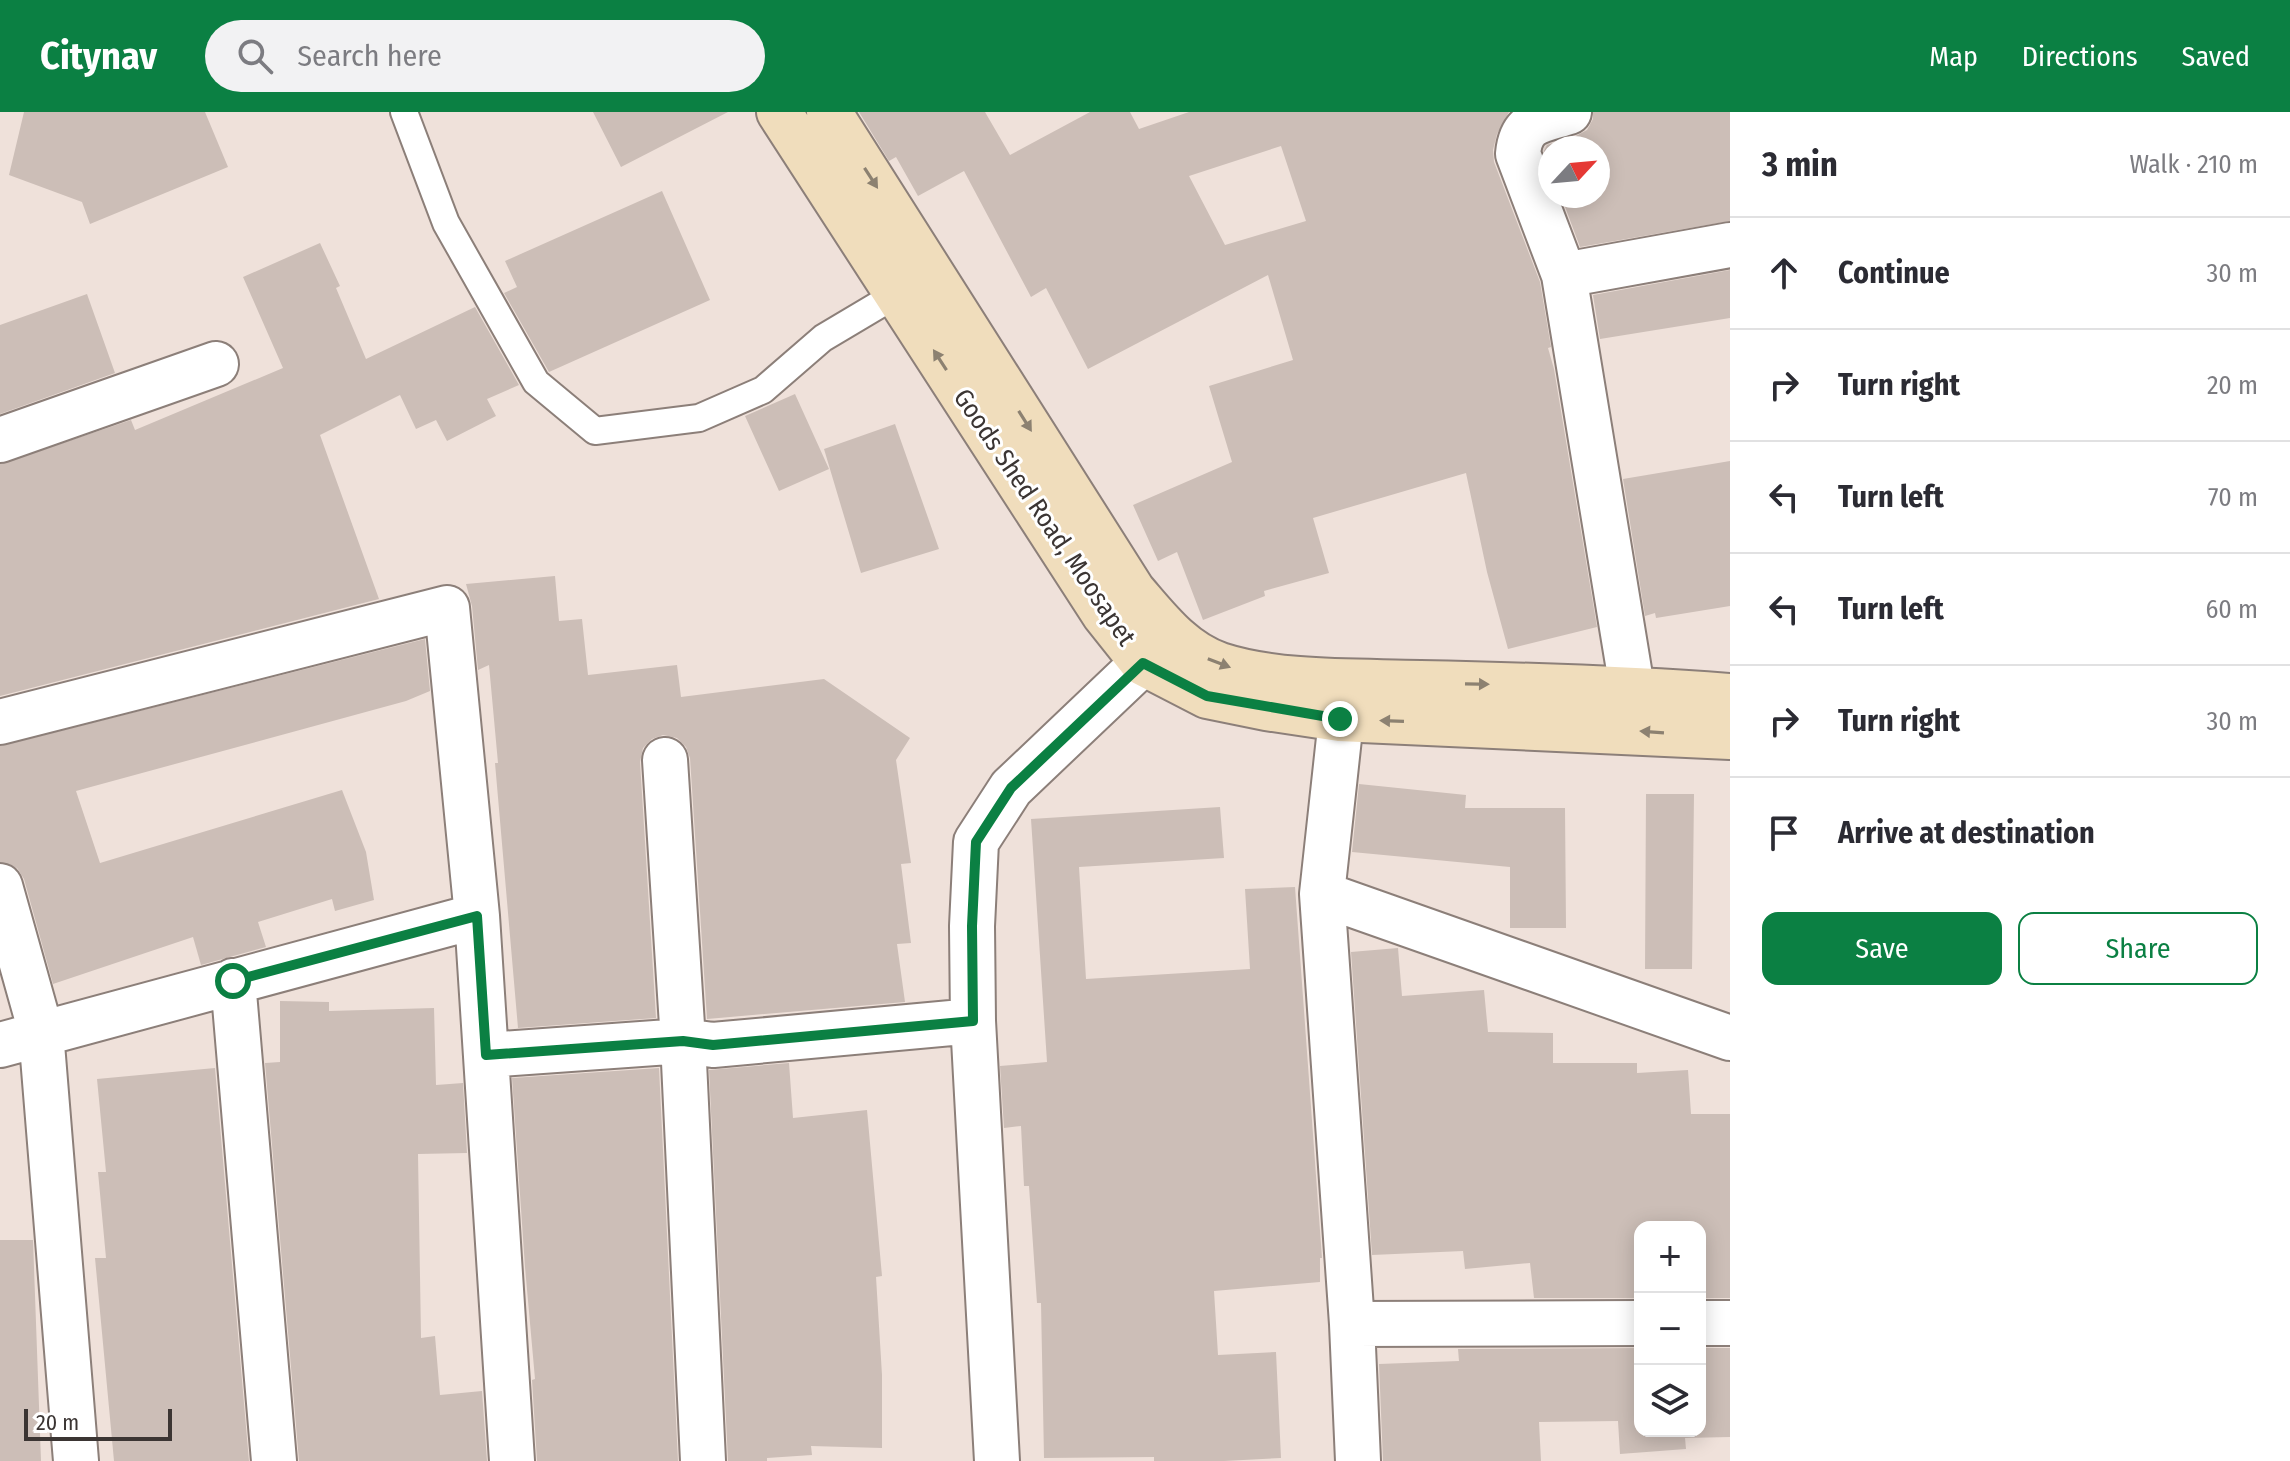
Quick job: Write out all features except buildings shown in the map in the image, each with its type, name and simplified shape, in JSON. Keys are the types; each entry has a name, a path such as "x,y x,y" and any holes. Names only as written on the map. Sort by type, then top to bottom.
{"street":[{"path":"1569,112 1531,124 1520,136 1518,154 1564,275 1632,688"},
{"name":"Goods Shed Road, Moosapet","path":"813,117 897,294 1104,614 1157,649 1270,675 1342,700 1730,737"},
{"name":"Goods Shed Road, Moosapet","path":"813,117 1133,591 1157,649"},
{"path":"1564,275 1730,245"},
{"path":"0,440 216,364"},
{"path":"0,722 447,608 477,916 512,1461"},
{"path":"997,1461 973,1021 972,926 976,842 1011,788 1157,649"},
{"name":"Goods Shed Road, Moosapet","path":"1342,700 1632,688 1730,696"},
{"path":"1342,700 1322,894 1352,1324 1358,1461"},
{"path":"665,760 683,1041 703,1461"},
{"path":"0,886 41,1032 76,1461"},
{"path":"1322,894 1730,1038"},
{"path":"0,1045 477,916"},
{"path":"233,981 274,1461"},
{"path":"486,1055 683,1041 713,1045 973,1021"},
{"path":"1352,1324 1634,1323"},
{"path":"1706,1323 1730,1323"}],"lane":[{"path":"404,112 446,223 536,382 595,431 699,418 763,390 823,338 897,294"}],"route":[{"path":"233,981 477,916 486,1055 683,1041 713,1045 973,1021 972,926 976,842 1011,788 1143,663 1207,696 1340,719"}]}
